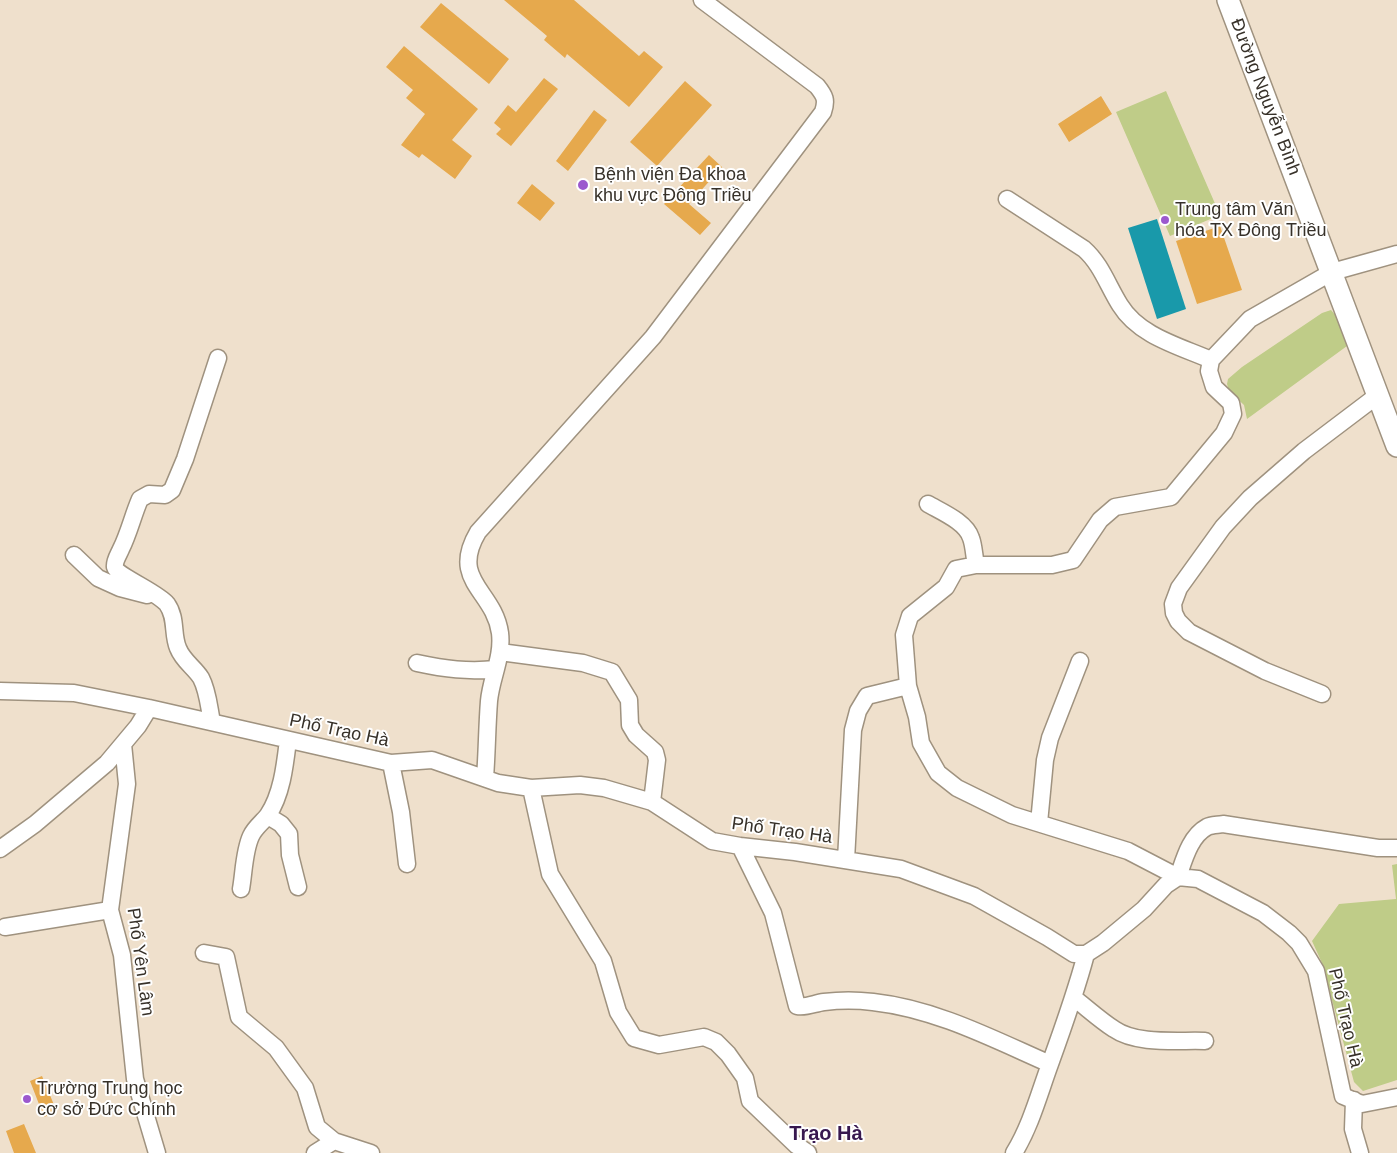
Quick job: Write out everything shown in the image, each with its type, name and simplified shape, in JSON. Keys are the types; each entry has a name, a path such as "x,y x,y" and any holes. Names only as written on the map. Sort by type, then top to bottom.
{"main road":[{"name":"Đường Nguyễn Bình","path":"1228,0 1397,446"}],"street":[{"path":"485,778 489,699 500,652 500,633 494,615 474,583 467,565 470,546 478,532 653,337 823,112 826,104 825,95 817,86 702,0"},
{"path":"1007,199 1092,256 1120,305 1136,325 1150,334 1211,360"},
{"path":"1178,876 1128,851 1012,815 958,788 938,773 921,743 917,717 908,686 904,635 910,616 946,587 956,569 976,565 1052,565 1073,560 1100,520 1115,507 1171,497 1224,434 1233,414 1231,402 1214,388 1209,371 1211,360 1250,319 1332,272 1397,254"},
{"path":"212,722 200,676 183,659 177,646 174,623 168,605 145,587 118,572 115,563 132,524 140,499 149,494 165,495 172,490 186,459 218,358"},
{"path":"1322,694 1265,671 1189,632 1178,622 1173,604 1179,588 1223,527 1250,498 1304,450 1378,395"},
{"path":"928,504 960,523 967,530 971,538 976,565"},
{"path":"74,555 98,578 120,588 159,597"},
{"path":"500,652 583,663 612,672 629,700 630,725 636,735 655,752 657,760 652,802"},
{"path":"1039,823 1044,767 1050,738 1080,661"},
{"path":"418,662 449,670 479,671 496,669"},
{"path":"846,860 853,730 858,711 867,696 908,686"},
{"name":"Phố Trạo Hà","path":"0,691 74,693 212,722 391,764 432,760 498,783 531,788 580,785 596,787 652,802 712,841 902,869 974,896 1074,954 1086,954"},
{"path":"0,850 35,824 106,763 138,726 149,708"},
{"path":"242,889 251,836 257,826 268,816 276,799 285,764 288,740"},
{"name":"Phố Yên Lâm","path":"123,744 127,784 110,910 122,956 136,1079 158,1153"},
{"path":"391,764 401,812 406,864"},
{"path":"531,788 550,874 603,962 618,1012 634,1038 659,1045 704,1037 716,1042 728,1054 745,1078 750,1102 796,1145 808,1153"},
{"path":"268,816 281,824 289,834 290,855 298,888"},
{"path":"1014,1153 1033,1115 1074,998 1086,954 1104,943 1178,876 1187,851 1199,833 1208,827 1223,824 1378,848 1397,848"},
{"path":"740,846 773,913 798,1006 846,1000 900,1006 958,1024 1050,1064"},
{"name":"Phố Trạo Hà","path":"1178,876 1198,879 1263,913 1289,932 1299,943 1316,971 1343,1096 1354,1100"},
{"path":"5,927 110,910"},
{"path":"204,953 226,957 239,1017 276,1048 305,1088 317,1127 334,1141 371,1153"},
{"path":"1074,998 1114,1030 1128,1036 1145,1039 1205,1041"},
{"path":"1360,1153 1353,1129 1354,1100 1362,1104 1397,1097"},
{"path":"315,1153 334,1141"}],"green space":[{"path":"1166,91 1220,215 1170,236 1116,112"},
{"path":"1331,310 1338,318 1347,346 1247,419 1244,405 1229,391 1228,379 1242,367 1322,313"},
{"path":"1397,864 1397,1080 1363,1091 1354,1082 1322,963 1312,941 1339,904 1396,899 1392,865"}],"water":[{"path":"1157,219 1186,309 1157,319 1128,228"}],"building":[{"path":"504,0 574,0 639,56 644,51 663,67 629,107 567,54 565,58 544,40 547,36"},
{"path":"441,3 509,59 489,84 420,27"},
{"path":"404,46 478,109 452,140 472,156 455,179 422,154 419,158 401,145 425,114 406,98 413,90 386,67"},
{"path":"544,78 558,89 511,146 496,134 501,129 494,123 508,105 516,112"},
{"path":"685,81 712,105 657,166 630,142"},
{"path":"1101,96 1112,114 1069,142 1058,124"},
{"path":"594,110 607,120 568,171 556,161"},
{"path":"709,155 722,167 689,204 711,223 700,235 664,204"},
{"path":"532,184 555,203 540,221 517,203"},
{"path":"1220,226 1242,290 1197,304 1176,241"},
{"path":"42,1076 57,1112 44,1117 30,1081"},
{"path":"24,1124 36,1153 14,1153 6,1131"}],"place":[{"name":"Bệnh viện Đa khoa khu vực Đông Triều","path":"583,185"},
{"name":"Trung tâm Văn hóa TX Đông Triều","path":"1165,220"},
{"name":"Trường Trung học cơ sở Đức Chính","path":"27,1099"}],"district":[{"name":"Trạo Hà","path":"826,1134"}]}
